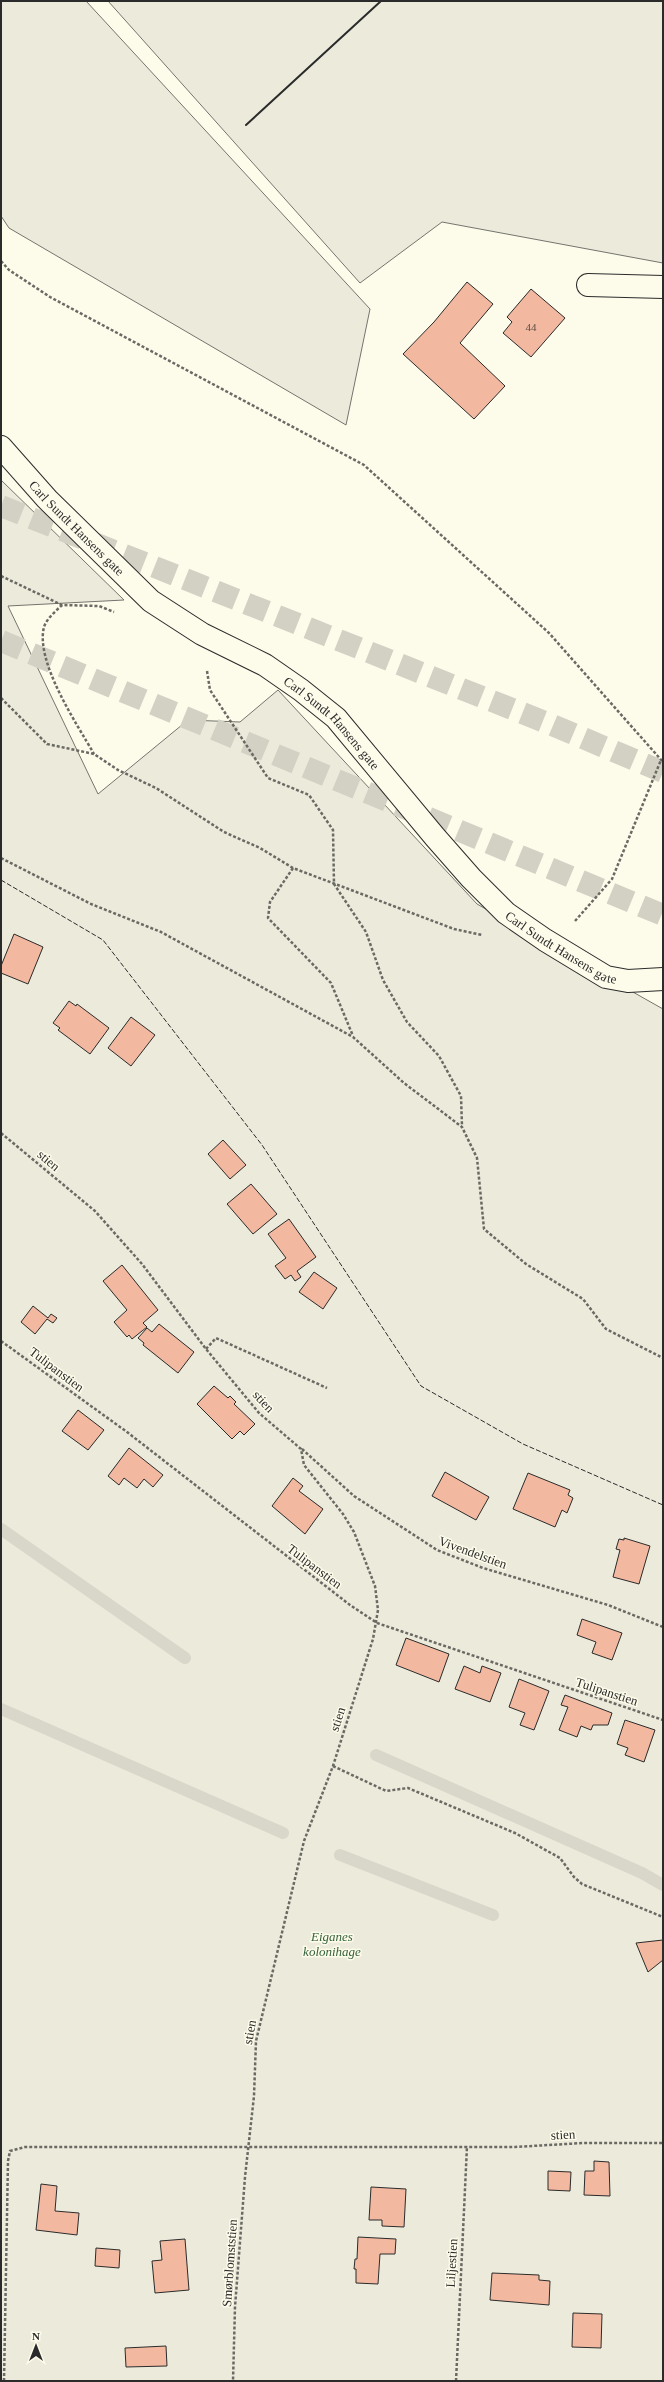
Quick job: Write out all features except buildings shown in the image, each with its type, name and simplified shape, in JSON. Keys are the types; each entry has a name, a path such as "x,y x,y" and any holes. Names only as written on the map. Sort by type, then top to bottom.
{"street":[{"path":"588,285 663,287"},
{"name":"Carl Sundt Hansens gate","path":"1,447 47,499 151,601 202,634 266,665 336,718 471,878 506,913 545,940 606,977 628,981 663,980"}],"path":[{"path":"1,261 9,270 50,297 364,465 549,633 662,761 612,879 566,931 545,940"},
{"path":"1,576 62,605 99,606 127,620 136,617 151,601"},
{"path":"62,605 44,626 44,644 48,668 94,754"},
{"path":"202,634 210,690 268,778 309,795 333,830 334,884 366,932 383,980 408,1022 439,1056 461,1096 462,1127 477,1158 484,1229 526,1264 583,1299 606,1329 663,1358"},
{"path":"1,698 47,744 94,754 118,770 156,788 224,832 260,848 293,868 454,929 490,937"},
{"path":"1,858 91,904 160,932 353,1037 404,1083 462,1127"},
{"path":"293,868 270,902 268,918 331,983 353,1037"},
{"name":"stien","path":"1,1133 95,1211 142,1264 206,1349 259,1413 301,1449 304,1465 343,1514 364,1556 375,1586 377,1623 333,1766 304,1841 256,2041 248,2146"},
{"path":"206,1349 216,1338 327,1388"},
{"name":"Tulipanstien","path":"1,1341 127,1432 350,1605 377,1623 663,1720"},
{"name":"Vivendelstien","path":"301,1449 354,1496 437,1550 483,1568 608,1606 663,1627"},
{"path":"333,1766 386,1791 408,1788 515,1833 560,1858 574,1877 582,1884 663,1917"},
{"name":"stien","path":"4,2381 8,2161 10,2151 25,2147 515,2147 583,2143 663,2143"},
{"name":"Smørblomststien","path":"233,2381 235,2307 248,2146"},
{"name":"Liljestien","path":"456,2381 467,2146"}],"green space":[{"path":"1,1 86,1 370,309 346,425 9,228 1,216"},
{"path":"108,1 663,1 663,263 442,222 360,283"},
{"name":"Eiganes kolonihage","path":"1,480 124,600 8,606 98,794 188,720 240,722 278,690 477,904 663,1009 663,2381 1,2381"}],"waterway":[{"path":"1,1529 185,1658"},
{"path":"1,1709 283,1833"},
{"path":"376,1755 642,1873 663,1885"},
{"path":"340,1855 493,1915"}],"tunnel":[{"path":"1,506 550,724 663,772"},
{"path":"1,641 663,915"}],"fence":[{"path":"1,880 103,940 262,1145 421,1386 523,1444 663,1505"}],"wall":[{"path":"246,125 381,1"}]}
